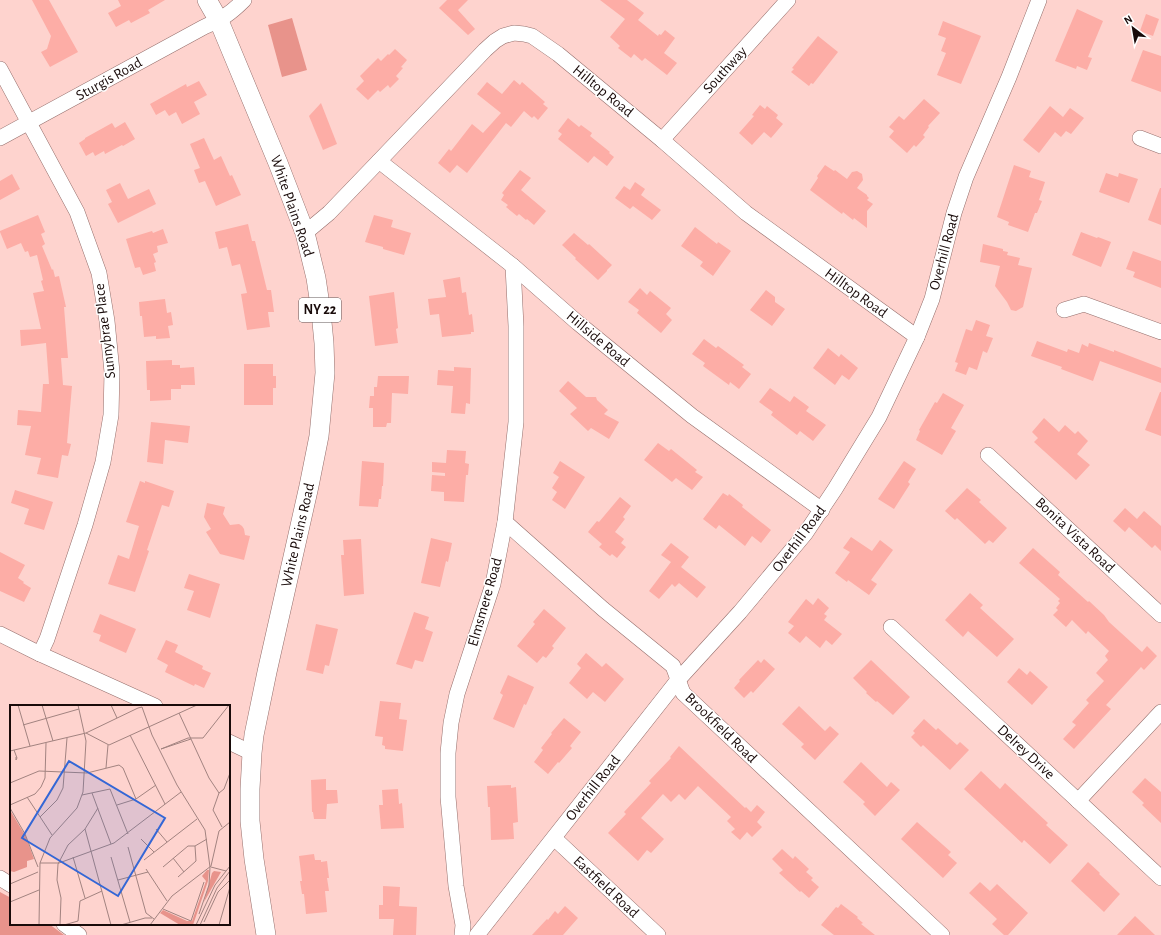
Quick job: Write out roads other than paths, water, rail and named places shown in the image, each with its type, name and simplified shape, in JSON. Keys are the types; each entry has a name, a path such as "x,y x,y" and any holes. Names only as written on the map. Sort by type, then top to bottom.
{"main road":[{"name":"White Plains Road","path":"207,0 219,21 275,156 304,233 316,278 324,343 325,373 319,436 258,714 252,753"},
{"name":"NY 22","path":"252,753 250,821 254,859 266,935"}],"street":[{"name":"Sturgis Road","path":"0,138 204,27 219,21 232,12 244,0"},
{"name":"Southway","path":"662,140 788,0"},
{"name":"Overhill Road","path":"477,935 678,680 768,579 805,534 822,510 879,416 917,337 932,299 954,213 966,176 1009,77 1039,0"},
{"name":"Hilltop Road","path":"304,233 329,212 485,50 495,41 504,36 514,33 524,34 532,36 558,54 662,140 746,213 917,337"},
{"name":"Sunnybrae Place","path":"0,69 77,212 99,273 107,321 112,372 110,415 103,462 85,525 47,639 40,654"},
{"path":"1140,138 1161,146"},
{"name":"Hillside Road","path":"379,161 513,266 578,323 692,416 822,510"},
{"name":"Elmsmere Road","path":"462,935 463,925 456,886 448,797 449,738 457,694 493,584 505,522 516,422 516,326 513,266"},
{"path":"1064,310 1084,304 1161,332"},
{"name":"Bonita Vista Road","path":"988,454 1161,615"},
{"name":"Brookfield Road","path":"505,522 603,609 673,666 683,693 942,935"},
{"name":"Delrey Drive","path":"891,627 1161,878"},
{"path":"0,634 40,654 153,705"},
{"path":"1078,801 1161,712"},
{"path":"230,742 252,753"},
{"name":"Eastfield Road","path":"554,838 658,935"},
{"path":"0,878 10,884"},
{"path":"65,925 79,935"}]}
